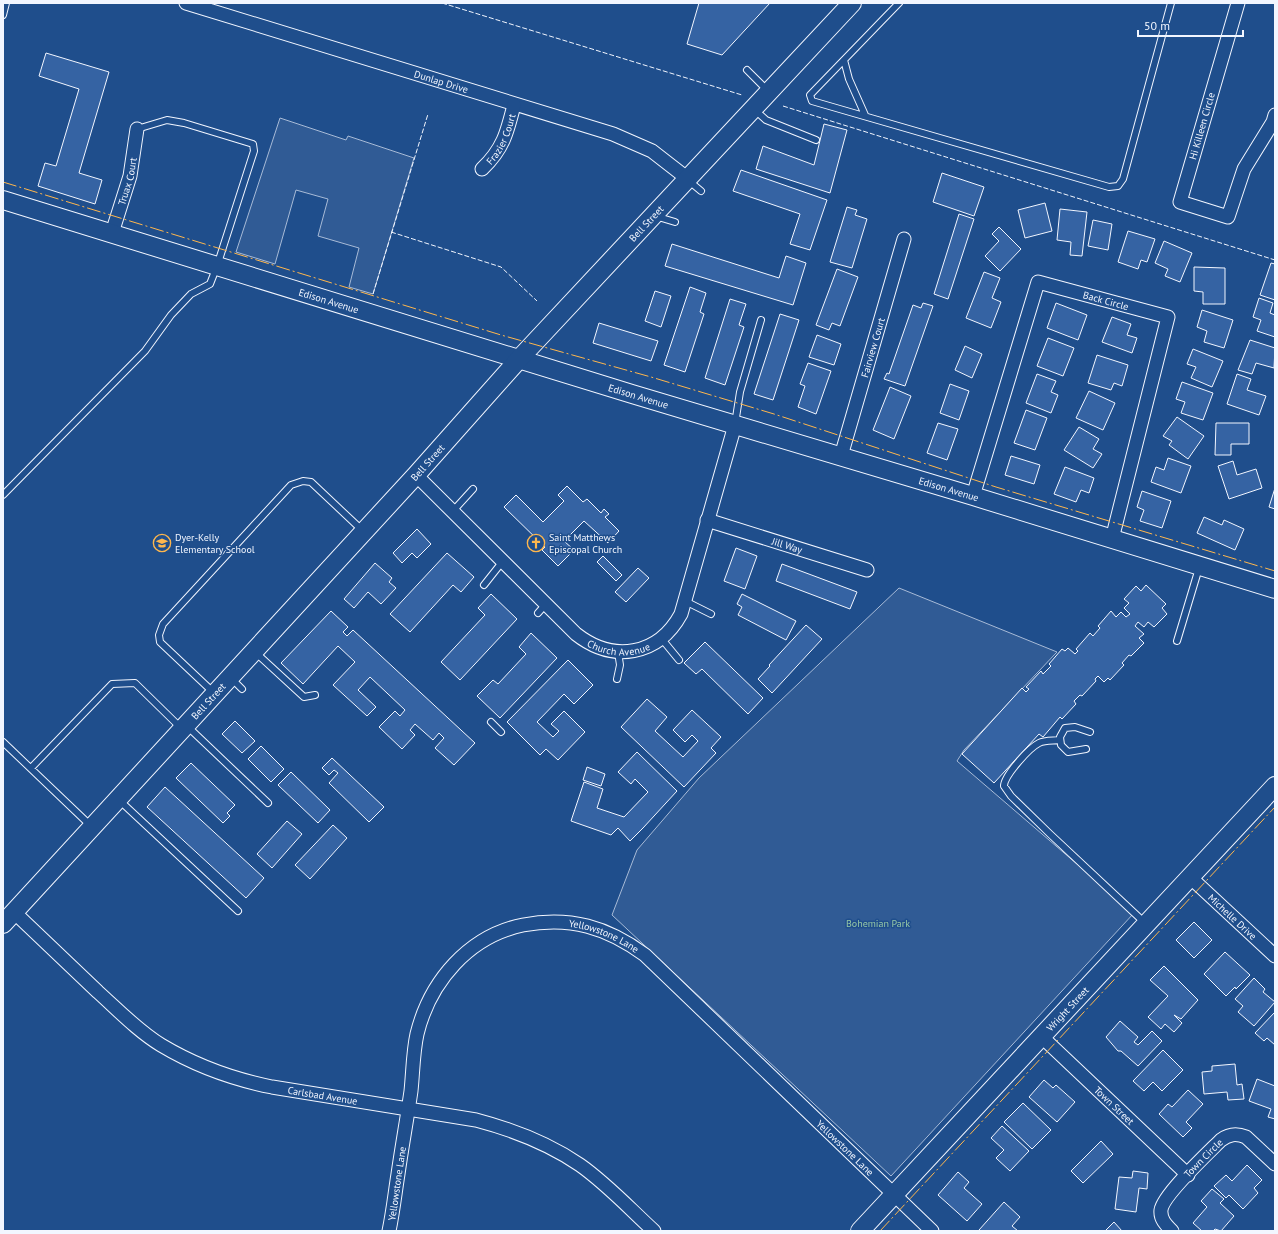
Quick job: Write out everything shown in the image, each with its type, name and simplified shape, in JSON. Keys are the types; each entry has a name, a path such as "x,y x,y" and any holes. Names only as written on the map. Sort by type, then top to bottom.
{"street":[{"name":"Dunlap Drive","path":"186,3 634,142 665,160 688,179"},
{"name":"Bell Street","path":"8,918 215,694 236,683 254,651 416,475 520,358 852,3"},
{"name":"Hi Killeen Circle","path":"1238,3 1180,202 1228,217 1244,169 1273,122 1275,115"},
{"name":"Frazier Court","path":"482,169 502,146 507,134 514,105"},
{"name":"Truax Court","path":"112,234 130,176 137,129"},
{"name":"Edison Avenue","path":"3,200 1275,589"},
{"name":"Fairview Court","path":"841,456 904,239"},
{"name":"Back Circle","path":"973,496 1038,282 1168,317 1112,539"},
{"name":"Church Avenue","path":"416,475 503,561 542,608 584,641 603,649 618,652 633,651 643,648 661,638 676,623 685,601 735,425"},
{"name":"Jill Way","path":"707,520 867,570"},
{"name":"Wright Street","path":"860,1231 1275,786"},
{"name":"Michelle Drive","path":"1190,877 1275,956"},
{"name":"Carlsbad Avenue","path":"8,918 135,1026 160,1044 186,1059 213,1072 249,1082 476,1120 504,1128 544,1144 587,1170 654,1231"},
{"name":"Yellowstone Lane","path":"389,1231 417,1035 422,1017 432,993 452,967 466,953 482,942 511,929 536,923 556,922 575,923 612,934 645,955 932,1231"},
{"name":"Town Street","path":"1041,1036 1188,1175"},
{"name":"Town Circle","path":"1172,1231 1165,1224 1161,1216 1163,1202 1221,1140 1233,1134 1246,1137 1275,1164"}],"lane":[{"path":"3,15 6,3"},
{"path":"899,3 810,95 812,101 865,115 1109,187 1118,186 1123,179 1171,3"},
{"path":"844,60 849,79 865,115"},
{"path":"747,70 769,92"},
{"path":"754,109 766,120 816,140"},
{"path":"3,495 146,350 171,315 186,299 191,294 210,284 218,266 254,151 254,144 184,123 167,120 137,129"},
{"path":"688,179 701,192"},
{"path":"654,215 675,222"},
{"path":"735,425 740,392 761,320"},
{"path":"215,694 160,642 159,635 163,624 291,485 303,481 311,482 364,532"},
{"path":"453,511 473,489"},
{"path":"484,585 503,561"},
{"path":"1177,641 1200,565"},
{"path":"685,601 711,614"},
{"path":"661,638 679,660"},
{"path":"254,651 304,697 315,695"},
{"path":"617,679 620,665 618,652"},
{"path":"31,768 112,684 135,683 268,803"},
{"path":"491,722 501,732"},
{"path":"1086,749 1068,752 1061,745 1060,740 1065,728 1075,727 1090,732"},
{"path":"1060,740 1041,742 1033,746 1005,778 1004,786 1011,796 1146,924"},
{"path":"3,742 92,827"},
{"path":"118,798 238,911"}],"shaded area":[{"path":"280,118 346,140 348,136 414,158 373,294 349,287 359,248 318,236 328,199 296,190 275,264 236,252"},
{"name":"Bohemian Park","path":"899,588 1057,652 964,750 957,761 1134,913 891,1176 612,915 637,850 699,778"}],"building":[{"path":"699,3 770,3 722,55 687,44"},
{"path":"46,53 109,72 79,173 102,180 95,204 38,186 45,163 56,166 79,89 39,76"},
{"path":"824,124 847,130 830,193 756,169 763,146 814,165"},
{"path":"741,170 827,200 810,250 790,244 800,214 733,191"},
{"path":"942,173 984,187 974,216 933,202"},
{"path":"1045,203 1052,231 1025,238 1018,210"},
{"path":"847,207 857,210 855,215 867,219 852,268 830,262"},
{"path":"1060,209 1087,212 1082,256 1070,255 1071,242 1057,240"},
{"path":"959,214 974,219 948,299 934,294"},
{"path":"1093,220 1112,224 1108,250 1088,246"},
{"path":"999,227 1021,249 1000,271 985,256 999,241 992,234"},
{"path":"1128,231 1155,239 1147,262 1141,260 1138,269 1118,262"},
{"path":"1164,241 1192,253 1180,282 1165,276 1168,269 1155,263"},
{"path":"672,244 779,278 786,256 806,263 793,305 665,266"},
{"path":"1271,263 1275,264 1275,300 1260,295"},
{"path":"1194,267 1225,268 1225,304 1203,304 1203,292 1194,291"},
{"path":"837,269 858,277 840,326 832,323 829,330 816,325"},
{"path":"984,272 1000,278 992,298 1001,302 991,328 966,318"},
{"path":"690,287 706,293 700,312 704,314 685,372 664,365"},
{"path":"655,291 671,296 661,327 645,321"},
{"path":"1259,298 1273,303 1270,313 1275,315 1275,337 1257,331 1261,320 1253,317"},
{"path":"730,299 746,304 739,325 744,327 725,385 705,378"},
{"path":"923,303 933,306 905,386 884,379 887,373 889,374 913,305 921,308"},
{"path":"1056,303 1087,315 1078,340 1047,328"},
{"path":"1202,310 1233,320 1224,348 1204,342 1207,331 1197,327"},
{"path":"780,314 799,320 773,400 754,394"},
{"path":"1112,317 1131,324 1127,335 1137,338 1132,353 1102,342"},
{"path":"599,323 658,341 651,361 593,343"},
{"path":"817,335 841,344 834,365 809,357"},
{"path":"1048,338 1074,348 1063,376 1037,366"},
{"path":"1250,340 1275,348 1274,368 1256,363 1252,374 1238,370"},
{"path":"965,346 982,354 972,378 955,370"},
{"path":"1193,349 1223,361 1212,387 1191,378 1196,367 1187,364"},
{"path":"1097,355 1128,365 1122,386 1114,383 1111,390 1088,383"},
{"path":"808,363 831,371 816,414 798,407 805,386 800,384"},
{"path":"1037,374 1056,381 1051,392 1058,395 1051,413 1026,403"},
{"path":"1237,374 1251,379 1247,390 1266,396 1259,415 1227,404"},
{"path":"1182,382 1213,393 1203,420 1181,413 1185,402 1176,399"},
{"path":"950,384 969,391 959,420 940,413"},
{"path":"890,387 911,396 894,439 873,430"},
{"path":"1089,391 1115,403 1103,430 1076,418"},
{"path":"1026,410 1047,418 1035,450 1014,443"},
{"path":"1177,417 1204,436 1188,459 1169,445 1172,441 1163,436"},
{"path":"938,423 958,429 947,460 927,453"},
{"path":"1216,423 1249,423 1249,444 1231,444 1231,455 1215,455"},
{"path":"1079,427 1099,439 1093,449 1102,454 1093,468 1064,450"},
{"path":"1011,456 1040,465 1034,484 1005,475"},
{"path":"1168,458 1191,466 1181,493 1151,482 1156,467 1164,470"},
{"path":"1233,461 1237,475 1256,469 1262,488 1229,499 1218,466"},
{"path":"1065,467 1094,478 1089,493 1081,490 1076,502 1054,494"},
{"path":"567,486 583,502 587,499 601,513 604,509 609,514 605,517 619,531 608,543 584,521 564,541 574,550 558,566 542,550 545,547 504,507 516,495 543,522 564,501 558,495"},
{"path":"1275,488 1275,509 1269,507"},
{"path":"1142,491 1171,501 1162,528 1140,521 1144,510 1137,507"},
{"path":"1204,517 1222,525 1224,520 1244,529 1235,550 1197,533"},
{"path":"417,529 431,544 417,558 412,553 402,563 393,553"},
{"path":"736,548 757,556 745,589 724,581"},
{"path":"447,553 474,577 461,592 453,585 410,632 390,614"},
{"path":"603,556 622,575 616,581 597,562"},
{"path":"375,563 392,578 389,582 396,588 381,604 368,592 354,608 344,599"},
{"path":"782,564 857,592 850,609 776,581"},
{"path":"638,568 649,578 626,602 615,592"},
{"path":"1146,585 1166,604 1162,608 1167,614 1154,627 1148,622 1144,627 1138,622 1135,626 1144,634 1139,638 1144,643 1131,656 1129,655 1122,663 1124,665 1110,680 1108,678 1104,682 1098,676 1095,679 1096,681 1082,696 1080,695 1074,701 1076,704 1062,719 1060,717 1043,737 1039,734 994,783 962,754 1022,688 1026,692 1029,689 1026,687 1041,671 1043,674 1051,666 1049,664 1062,649 1065,651 1068,648 1075,654 1078,651 1076,649 1090,633 1093,636 1100,628 1098,626 1111,611 1116,617 1121,612 1126,617 1130,614 1124,608 1129,603 1124,599 1136,586 1141,591"},
{"path":"491,594 517,619 460,680 441,662 485,615 478,608"},
{"path":"742,594 796,621 786,640 738,615 742,607 737,604"},
{"path":"331,611 348,627 343,632 347,636 353,630 475,743 454,765 435,748 444,738 439,733 433,740 415,724 410,730 415,735 402,749 379,727 395,711 400,716 405,710 370,677 358,690 376,707 367,716 333,685 355,662 338,646 303,684 281,663"},
{"path":"806,625 822,639 772,693 758,679"},
{"path":"531,633 557,658 500,718 477,696 493,680 498,684 526,654 519,647"},
{"path":"705,642 763,698 748,714 702,669 696,674 684,663"},
{"path":"568,660 593,685 574,704 564,694 537,722 553,737 559,731 551,724 564,711 585,732 558,760 546,749 540,755 507,722"},
{"path":"647,699 667,717 655,731 683,757 698,741 692,735 685,742 673,730 692,710 721,737 711,748 716,753 684,787 621,727"},
{"path":"235,721 255,741 242,753 222,734"},
{"path":"261,746 284,769 271,782 248,759"},
{"path":"637,752 677,791 643,828 630,841 618,828 611,835 571,821 584,782 603,789 597,808 624,817 648,792 635,779 631,784 618,772"},
{"path":"332,758 384,807 369,822 329,783 338,773 334,770 329,775 322,768"},
{"path":"191,763 235,805 227,813 230,816 223,823 176,778"},
{"path":"587,767 605,774 601,786 583,780"},
{"path":"291,772 330,810 318,823 278,785"},
{"path":"165,787 264,878 246,898 147,807"},
{"path":"287,821 302,834 272,868 257,854"},
{"path":"333,825 347,838 310,879 295,865"},
{"path":"1194,922 1212,940 1194,958 1176,940"},
{"path":"1225,952 1250,975 1236,989 1235,987 1226,996 1204,974"},
{"path":"1164,966 1198,1000 1181,1019 1174,1015 1182,1023 1174,1032 1165,1024 1161,1029 1148,1017 1168,996 1150,980"},
{"path":"1254,978 1265,989 1263,992 1275,1002 1254,1026 1238,1012 1243,1006 1235,999"},
{"path":"1275,1012 1275,1045 1267,1038 1264,1041 1255,1033"},
{"path":"1120,1021 1138,1037 1134,1042 1138,1045 1152,1031 1162,1041 1138,1066 1121,1051 1118,1051 1106,1037"},
{"path":"1163,1050 1183,1070 1162,1091 1153,1082 1144,1091 1133,1081"},
{"path":"1235,1064 1237,1085 1242,1084 1244,1099 1228,1100 1227,1092 1204,1094 1202,1072 1212,1071 1212,1066"},
{"path":"1257,1079 1275,1086 1275,1119 1268,1117 1271,1109 1249,1101"},
{"path":"1044,1080 1053,1088 1056,1085 1075,1102 1057,1122 1029,1097"},
{"path":"1188,1090 1203,1104 1186,1122 1192,1128 1183,1137 1159,1114 1168,1104 1172,1107"},
{"path":"1023,1103 1051,1130 1032,1149 1004,1122"},
{"path":"1002,1126 1029,1151 1010,1171 996,1158 1004,1150 991,1138"},
{"path":"1101,1141 1113,1154 1083,1183 1071,1171"},
{"path":"1247,1165 1262,1180 1254,1188 1258,1193 1243,1209 1229,1195 1226,1198 1214,1186 1226,1175 1232,1181"},
{"path":"1133,1171 1148,1173 1147,1189 1139,1188 1136,1212 1115,1209 1119,1177 1132,1178"},
{"path":"958,1172 969,1182 964,1188 982,1204 967,1221 938,1195"},
{"path":"1212,1189 1224,1199 1220,1203 1234,1216 1221,1231 1215,1229 1213,1231 1202,1231 1193,1223 1207,1207 1201,1201"},
{"path":"1004,1202 1020,1217 1012,1226 1018,1231 980,1231 979,1230"},
{"path":"1114,1222 1122,1231 1105,1231"}],"fence":[{"path":"442,3 742,95"},
{"path":"783,106 1275,260"},
{"path":"373,294 428,114"},
{"path":"391,232 501,267 537,301"}],"power":[{"path":"3,182 501,335 651,377 774,414 996,487 1275,571"},
{"path":"880,1231 1275,807"}],"place":[{"name":"Dyer-Kelly Elementary School","path":"162,543"},
{"name":"Saint Matthews Episcopal Church","path":"536,543"}]}
